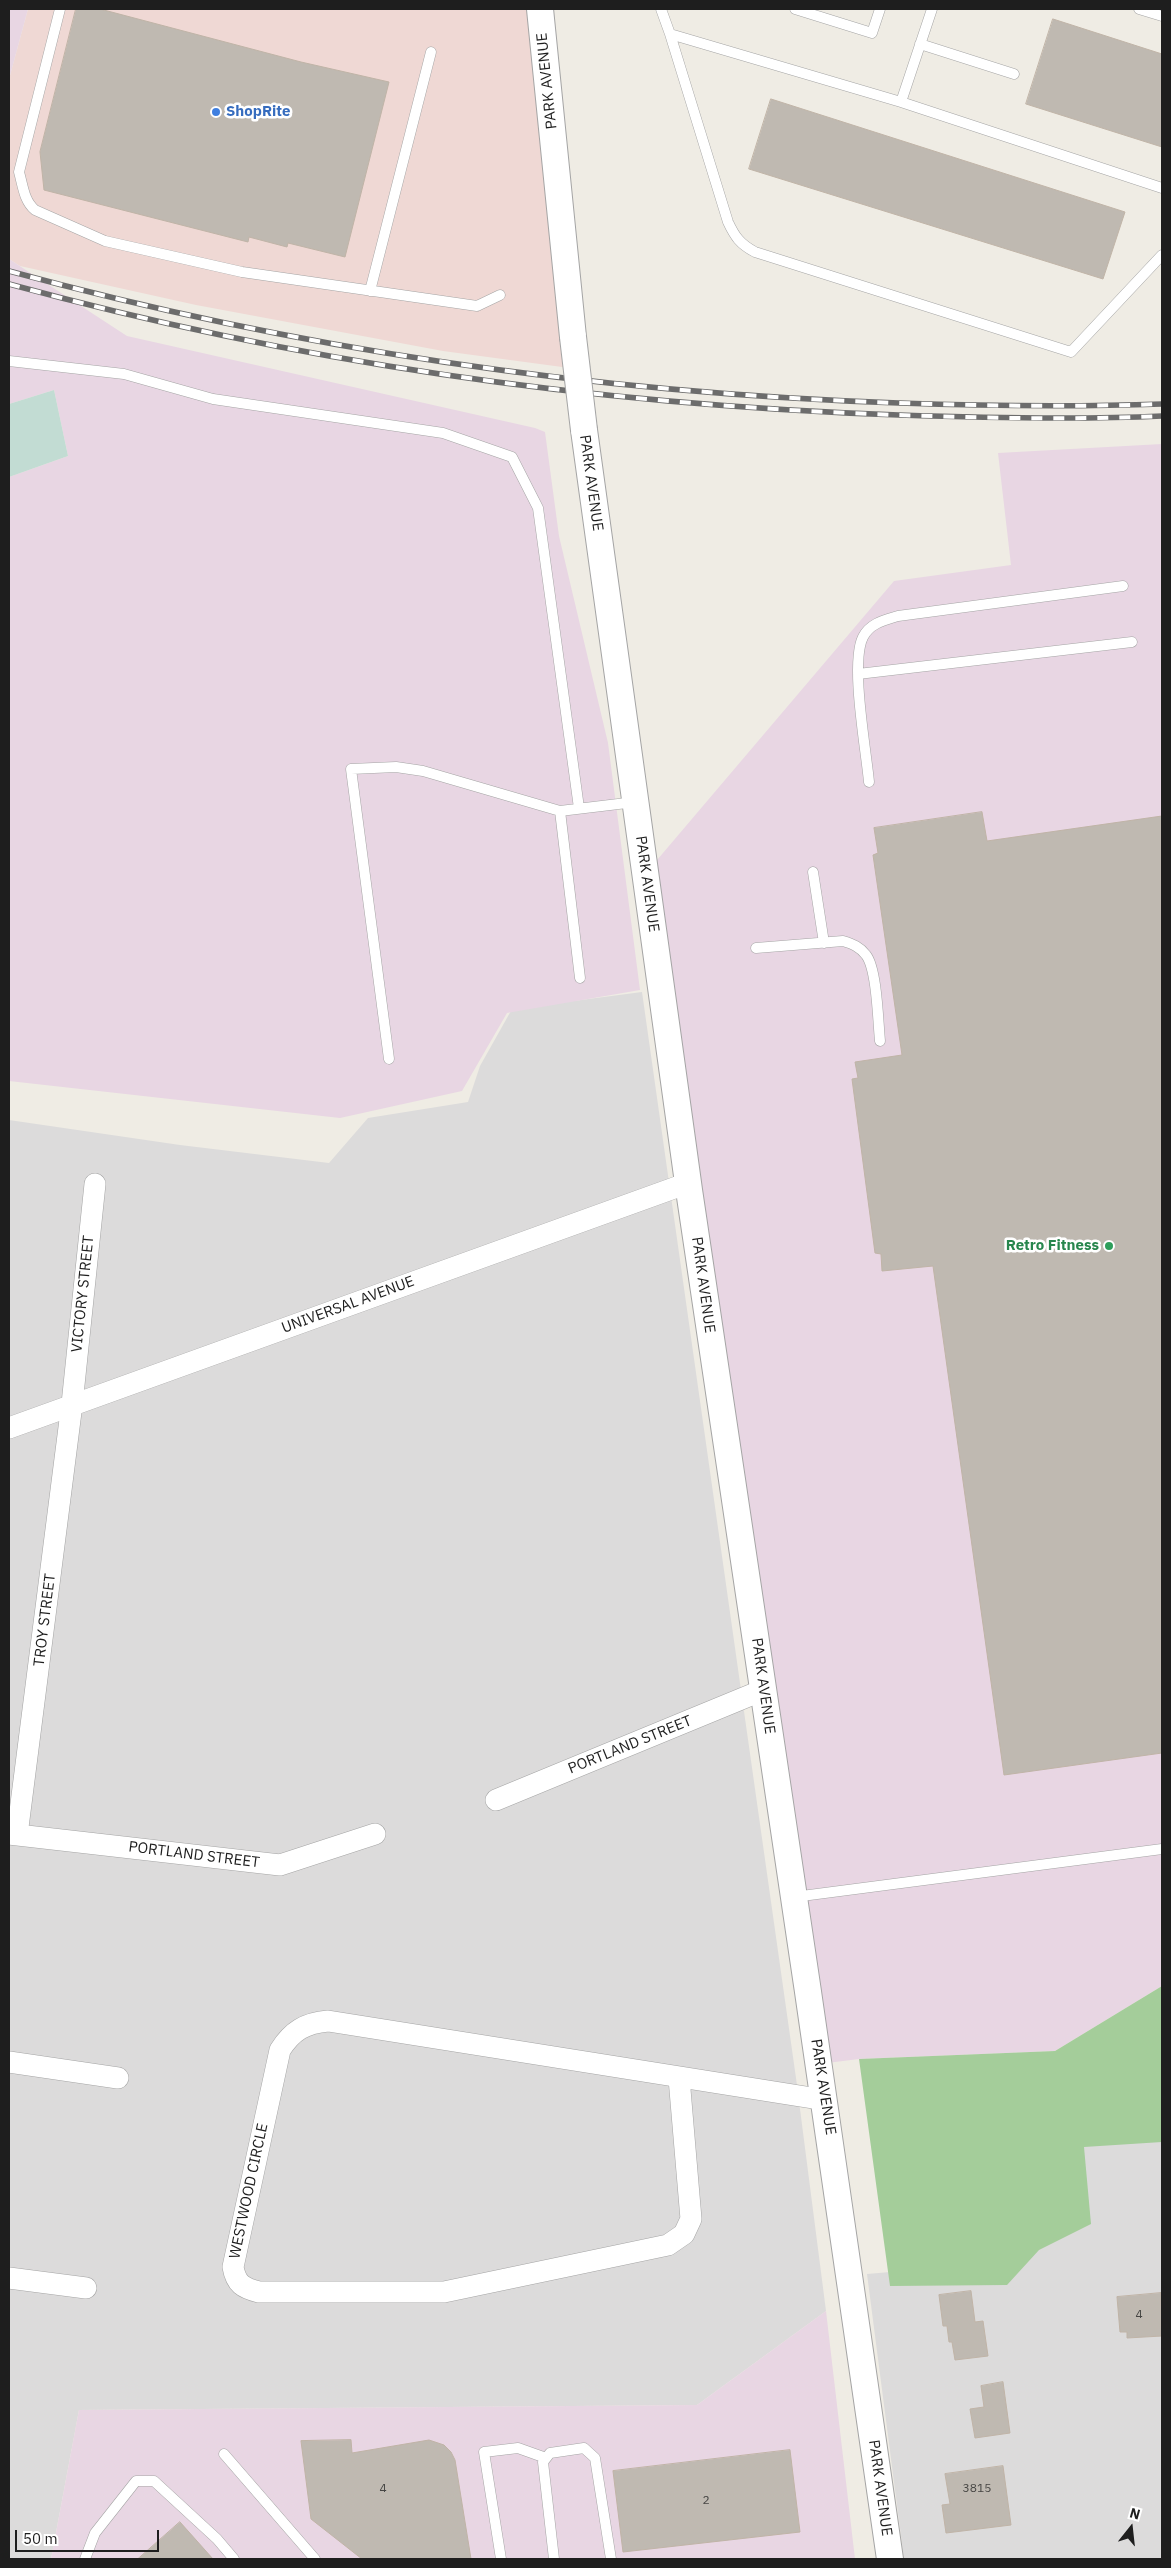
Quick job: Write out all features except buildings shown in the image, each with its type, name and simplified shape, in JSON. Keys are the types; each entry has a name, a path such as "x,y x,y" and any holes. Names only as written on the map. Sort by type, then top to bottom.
{"street":[{"name":"PARK AVENUE","path":"540,9 584,430 688,1183 793,1897 825,2100 890,2559"},
{"name":"UNIVERSAL AVENUE","path":"9,1428 688,1183"},
{"name":"VICTORY STREET","path":"72,1404 95,1184"},
{"name":"TROY STREET","path":"13,1835 72,1404"},
{"name":"PORTLAND STREET","path":"496,1800 763,1690"},
{"name":"PORTLAND STREET","path":"13,1835 280,1865 374,1834"},
{"name":"WESTWOOD CIRCLE","path":"679,2078 691,2219 684,2234 668,2245 444,2292 259,2292 243,2288 235,2278 233,2267 280,2050 288,2038 299,2028 313,2022 328,2021 825,2100"},
{"path":"9,2062 118,2078"},
{"path":"9,2278 86,2288"}],"lane":[{"path":"60,9 19,172 29,205 35,210 105,241 242,272 477,306 500,295"},
{"path":"661,9 728,222 735,237 744,246 755,252 1071,352 1162,255"},
{"path":"795,9 872,33 880,9"},
{"path":"901,102 932,9"},
{"path":"1139,9 1162,16"},
{"path":"670,34 901,102 1162,188"},
{"path":"920,44 1014,74"},
{"path":"370,291 431,52"},
{"path":"9,361 124,374 213,400 443,433 512,457 538,508 579,808"},
{"path":"869,782 857,662 863,636 878,622 898,616 1123,586"},
{"path":"858,674 1132,642"},
{"path":"389,1059 352,770 396,766 423,771 560,811 636,802"},
{"path":"560,811 580,978"},
{"path":"813,872 824,943"},
{"path":"756,948 843,941 854,944 867,956 872,969 880,1041"},
{"path":"793,1897 1162,1849"},
{"path":"501,2559 484,2452 518,2448 546,2458"},
{"path":"554,2559 543,2462 550,2452 584,2448 595,2458 611,2559"},
{"path":"224,2454 315,2559"},
{"path":"85,2559 95,2533 136,2481 154,2481 217,2539 234,2559"}],"shaded area":[{"path":"9,9 28,9 9,79"},
{"path":"28,9 540,9 577,369 443,351 196,305 20,266 9,259 9,79"},
{"path":"9,259 127,336 535,428 545,432 559,536 608,743 640,990 507,1013 462,1091 340,1118 9,1081 9,477 68,456 54,390 9,404"},
{"path":"54,390 68,456 9,477 9,404"},
{"path":"1162,444 1162,1986 1055,2051 859,2059 819,2064 646,873 894,581 1011,565 998,453"},
{"path":"642,992 796,2078 826,2311 697,2405 79,2410 51,2559 9,2559 9,1120 180,1145 329,1163 368,1118 468,1102 480,1066 512,1009"},
{"path":"1162,2130 1162,2559 904,2559 867,2274 948,2267 1085,2135"},
{"path":"826,2311 855,2559 51,2559 79,2410 697,2405"}],"green space":[{"path":"1162,1986 1162,2142 1084,2147 1091,2224 1039,2250 1007,2285 890,2286 859,2059 1055,2051"}],"railway":[{"path":"9,271 118,299 228,324 450,363 562,378 787,398 899,403 1030,406 1162,404"},
{"path":"9,284 118,312 339,358 562,390 786,410 899,415 1030,418 1162,416"}],"place":[{"name":"ShopRite","path":"216,112"},
{"name":"Retro Fitness","path":"1109,1246"}]}
